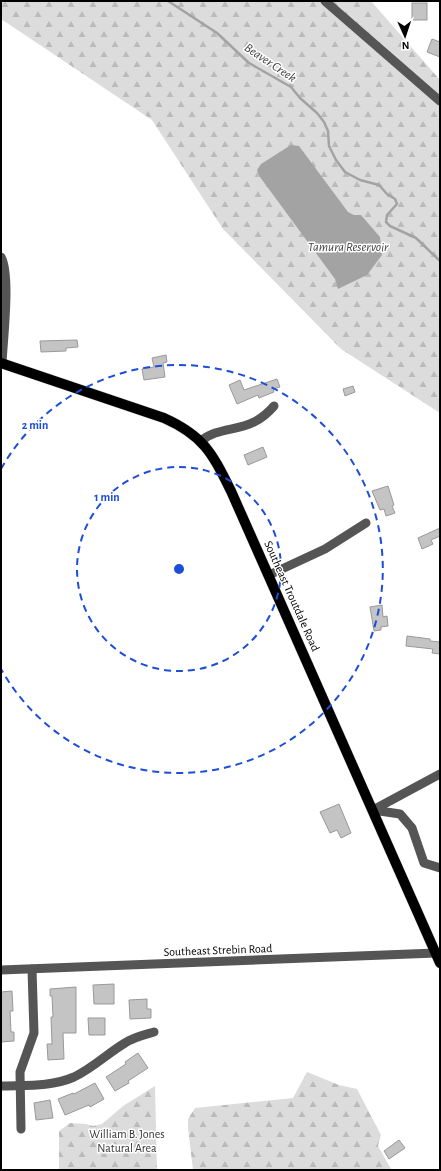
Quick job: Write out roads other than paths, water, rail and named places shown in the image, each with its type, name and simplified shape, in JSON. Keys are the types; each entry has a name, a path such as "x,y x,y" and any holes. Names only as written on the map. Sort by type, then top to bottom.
{"main road":[{"name":"Southeast Troutdale Road","path":"1,363 164,418 186,429 209,450 231,491 269,575 440,963"}],"street":[{"path":"325,1 440,101"},
{"path":"1,257 4,262 6,290 1,363"},
{"path":"201,442 213,433 253,423 265,416 274,406"},
{"path":"269,575 325,549 366,522"},
{"path":"372,810 440,774"},
{"path":"372,810 400,814 412,828 424,863 440,868"},
{"name":"Southeast Strebin Road","path":"1,970 436,953"},
{"path":"21,1129 20,1072 34,1033 32,969"},
{"path":"1,1086 42,1085 72,1077 86,1070 126,1043 140,1036 154,1032"}],"water":[{"name":"Tamura Reservoir","path":"291,145 299,146 348,212 354,215 361,215 380,237 382,255 367,275 338,289 335,279 260,177 257,170 261,164"}],"waterway":[{"name":"Beaver Creek","path":"168,1 217,33 249,63 291,87 324,122 328,131 329,146 336,160 345,172 360,180 379,185 387,194 395,199 397,204 387,215 386,222 390,226 416,238 440,261"}],"park label":[{"name":"William B. Jones Natural Area","path":"127,1141"}]}
